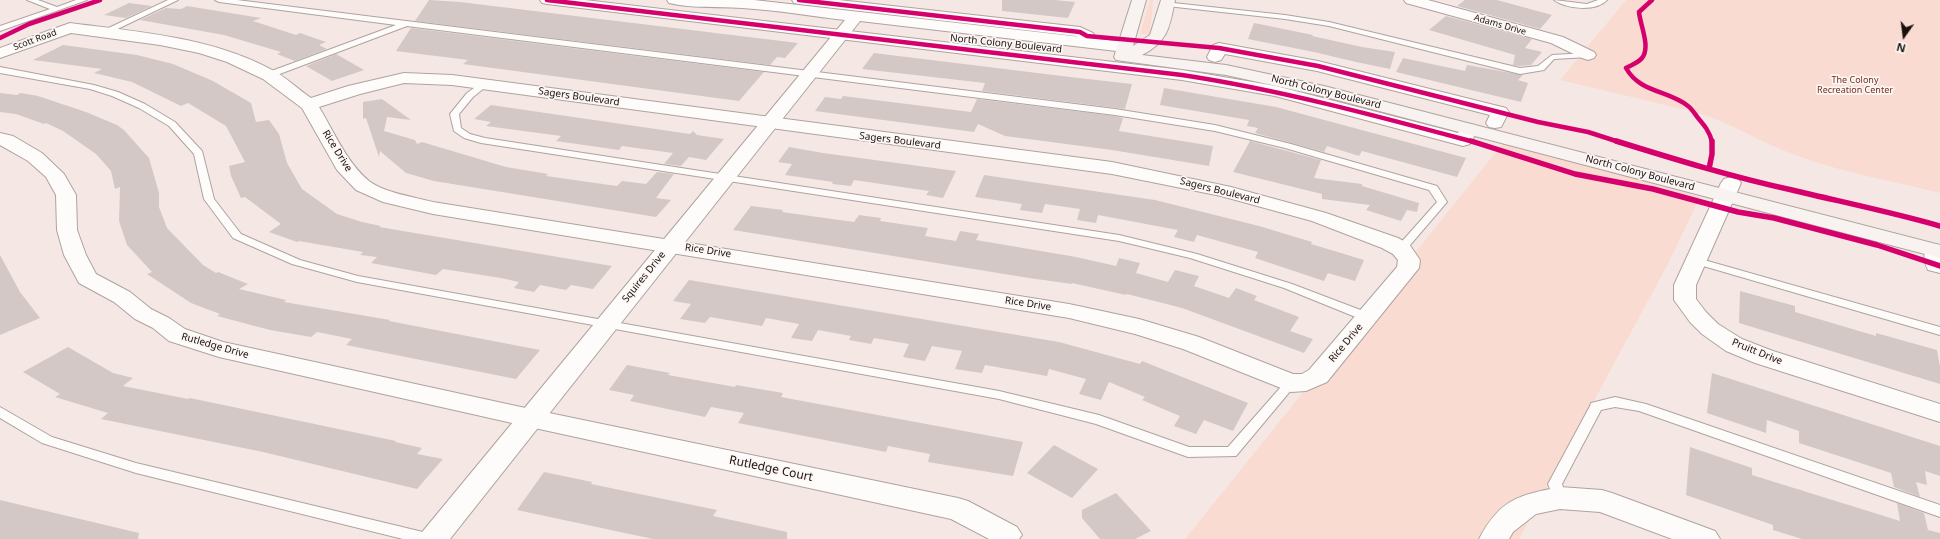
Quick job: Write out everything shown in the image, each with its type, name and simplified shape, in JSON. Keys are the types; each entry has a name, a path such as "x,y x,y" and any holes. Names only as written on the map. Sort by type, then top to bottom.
{"main road":[{"path":"1136,0 1123,52 1144,49 1215,57"},
{"path":"1144,49 1160,34 1167,2"},
{"path":"1160,34 1173,47 1188,54"},
{"name":"North Colony Boulevard","path":"1123,52 1267,78 1324,91 1469,129 1727,189"},
{"name":"North Colony Boulevard","path":"1495,123 1939,251"}],"street":[{"path":"548,0 851,21 1235,83 1319,101 1463,140 1469,129"},
{"name":"North Colony Boulevard","path":"674,0 698,3 734,12 851,21 1080,32 1087,36 1086,42 1123,52"},
{"path":"799,0 851,21"},
{"name":"Adams Drive","path":"1411,0 1557,40 1588,55"},
{"name":"North Colony Boulevard","path":"851,21 1123,52"},
{"name":"Squires Drive","path":"433,539 851,21"},
{"name":"Rice Drive","path":"70,28 160,40 203,49 233,59 269,75 308,105 347,170 363,186 390,198 433,208 670,245 1069,311 1140,327 1191,343 1291,383 1306,382 1318,376 1367,317"},
{"name":"Scott Road","path":"0,53 70,28"},
{"path":"1215,57 1219,48 1318,66 1500,112 1495,123"},
{"name":"Sagers Boulevard","path":"308,105 354,90 404,78 485,83 768,123 1112,168 1224,191 1319,217 1390,243 1401,249"},
{"name":"Rutledge Drive","path":"0,139 6,140 35,158 54,174 66,195 67,230 75,255 87,278 122,297 143,314 161,323 177,335 219,349 530,418"},
{"name":"Pruitt Drive","path":"1727,189 1697,261 1685,285 1685,300 1710,330 1734,344 1764,357 1940,413"},
{"path":"1367,317 1408,268 1409,260 1401,249"},
{"name":"Rutledge Court","path":"530,418 958,509 1004,537"},
{"path":"1494,539 1503,524 1528,504 1560,498 1602,501 1705,539"}],"lane":[{"path":"31,0 57,9"},
{"path":"0,29 83,0"},
{"path":"104,32 174,0"},
{"path":"219,0 1115,112 1215,128 1288,146 1433,188 1442,202 1401,249"},
{"path":"1558,0 1583,6 1594,6 1603,0"},
{"path":"1167,2 1286,17 1328,24 1520,71 1541,68 1552,57 1588,55"},
{"path":"269,75 407,24"},
{"path":"0,70 91,86 131,100 172,124 199,153 209,199 237,236 296,262 357,279 999,395 1099,420 1188,452 1231,452 1291,383"},
{"path":"485,83 470,95 454,114 457,129 467,136 492,142 724,179 1120,238 1193,256 1280,283 1367,317"},
{"path":"1697,261 1940,331"},
{"path":"1560,498 1555,484 1596,406 1615,402 1641,407 1940,511"},
{"path":"0,412 47,440 136,468 427,539"}],"green space":[{"path":"1150,0 1153,0 1150,35 1140,34"},
{"name":"The Colony Recreation Center","path":"1626,0 1940,0 1940,193 1815,162 1785,151 1721,121 1695,112 1560,80"},
{"path":"1504,142 1700,197 1668,264 1519,539 1185,539"}],"building":[{"path":"429,0 460,2 798,43 785,58 777,57 770,65 415,21"},
{"path":"1002,0 1055,0 1075,2 1068,18 1002,11"},
{"path":"1465,0 1497,0 1552,15 1540,29 1457,6"},
{"path":"129,3 152,6 126,18 104,15"},
{"path":"187,6 261,18 253,21 296,35 300,33 326,42 319,45 327,49 295,61 277,54 281,52 224,35 140,20 166,8 181,9"},
{"path":"1446,16 1532,39 1525,48 1542,52 1531,65 1513,65 1515,55 1429,30"},
{"path":"1254,23 1362,47 1395,52 1390,69 1248,39"},
{"path":"411,28 764,72 739,101 463,64 468,60 396,51"},
{"path":"63,45 137,55 173,64 213,81 251,103 256,122 269,120 279,134 287,163 302,189 337,214 381,226 379,227 612,266 593,289 571,285 566,290 540,285 534,292 514,288 519,282 501,278 443,269 436,275 371,263 377,257 360,255 363,252 299,241 297,242 269,232 281,224 245,197 241,198 231,176 229,166 245,162 226,126 188,103 181,106 132,82 94,73 102,69 33,60"},
{"path":"874,53 1132,84 1125,109 982,91 985,83 862,69"},
{"path":"336,54 364,70 332,81 306,66"},
{"path":"1403,58 1465,71 1467,65 1523,75 1518,80 1528,83 1521,102 1396,72"},
{"path":"1164,88 1276,107 1466,158 1457,177 1362,151 1359,156 1327,146 1324,152 1255,133 1258,128 1247,126 1249,120 1160,105"},
{"path":"0,93 17,95 21,93 38,96 86,112 117,125 124,130 149,158 159,193 159,207 167,228 203,265 216,273 218,272 248,284 239,289 286,300 284,302 390,320 389,321 540,350 516,379 346,345 352,339 317,332 311,337 270,330 217,316 220,314 191,303 147,274 152,272 127,245 119,221 120,187 115,189 111,171 96,154 63,131 46,123 44,124 16,114 0,112"},
{"path":"843,96 971,112 977,99 1115,116 1123,118 1119,131 1213,146 1209,166 1112,150 1005,136 978,124 974,132 815,111 825,97 841,99"},
{"path":"382,99 411,120 387,117 384,131 415,140 417,144 422,142 506,167 548,174 546,176 617,186 622,181 646,184 657,172 674,174 656,198 671,200 656,217 434,181 406,173 380,151 379,157 366,118 363,119 363,102"},
{"path":"491,105 690,134 693,131 697,135 724,139 706,160 689,157 681,166 664,164 673,153 622,146 619,150 556,141 561,136 486,126 491,122 474,119"},
{"path":"1250,141 1321,160 1314,178 1362,184 1362,186 1419,203 1417,212 1407,210 1401,221 1366,210 1370,205 1322,199 1322,194 1233,172"},
{"path":"789,147 956,171 943,198 926,195 929,191 854,180 851,186 832,184 833,182 785,175 792,164 778,162"},
{"path":"984,175 1155,200 1259,226 1364,260 1355,281 1328,273 1324,281 1255,258 1258,252 1197,235 1194,242 1174,237 1178,230 1098,215 1096,223 1077,220 1080,209 1045,204 1042,213 1020,210 1022,204 975,197"},
{"path":"751,206 854,222 859,215 881,218 880,221 928,228 925,236 956,241 960,231 979,234 976,240 1076,257 1116,266 1119,258 1140,263 1136,273 1168,282 1175,270 1199,276 1194,286 1229,298 1236,288 1257,296 1254,300 1299,317 1290,331 1313,339 1304,353 1182,308 1127,294 1072,283 1029,278 733,230"},
{"path":"0,255 20,292 40,318 0,335"},
{"path":"689,280 1059,342 1140,364 1142,361 1248,403 1233,431 1204,420 1196,434 1174,426 1180,416 1142,400 1145,397 1109,382 1101,400 1079,394 1086,379 1049,369 1047,376 985,365 982,373 955,369 962,351 932,346 925,361 903,357 909,344 874,338 871,344 849,340 851,336 818,330 812,341 791,338 799,324 766,318 762,326 710,317 705,323 680,319 691,304 673,301"},
{"path":"1740,291 1795,306 1795,312 1876,336 1876,333 1937,350 1940,367 1940,384 1739,323"},
{"path":"68,347 113,373 133,378 123,386 188,399 190,398 396,441 395,442 422,448 417,454 443,459 417,489 263,452 101,419 108,413 55,397 60,394 23,372"},
{"path":"627,365 670,373 668,375 735,387 736,385 783,393 781,397 1023,442 1013,476 928,462 930,454 888,446 886,452 738,423 744,413 711,407 705,417 630,401 634,395 609,390"},
{"path":"1712,373 1940,446 1940,476 1925,471 1927,485 1916,482 1920,497 1894,487 1891,473 1799,443 1799,431 1767,420 1766,433 1707,413"},
{"path":"1054,445 1098,469 1072,498 1027,473"},
{"path":"1690,447 1752,468 1752,475 1900,521 1897,503 1924,513 1928,530 1940,533 1940,539 1802,539 1773,530 1773,525 1686,495"},
{"path":"544,472 592,482 591,484 717,510 713,516 787,532 787,539 653,539 517,510"},
{"path":"1116,493 1151,531 1135,539 1100,539 1082,518 1082,510"},
{"path":"0,500 139,533 138,539 0,539"}],"cycle path":[{"path":"0,38 29,24 100,0"},
{"path":"547,0 1182,75 1235,83 1319,101 1479,143 1575,174 1653,189 1738,212 1774,218 1877,245 1940,266"},
{"path":"799,0 1080,32 1087,36 1219,48 1318,66 1538,122 1588,132 1689,164 1791,190 1889,211 1940,226"},
{"path":"1652,0 1639,12 1645,42 1644,54 1642,58 1626,68 1630,76 1644,87 1687,105 1698,117 1709,132 1713,142 1709,169"}]}
